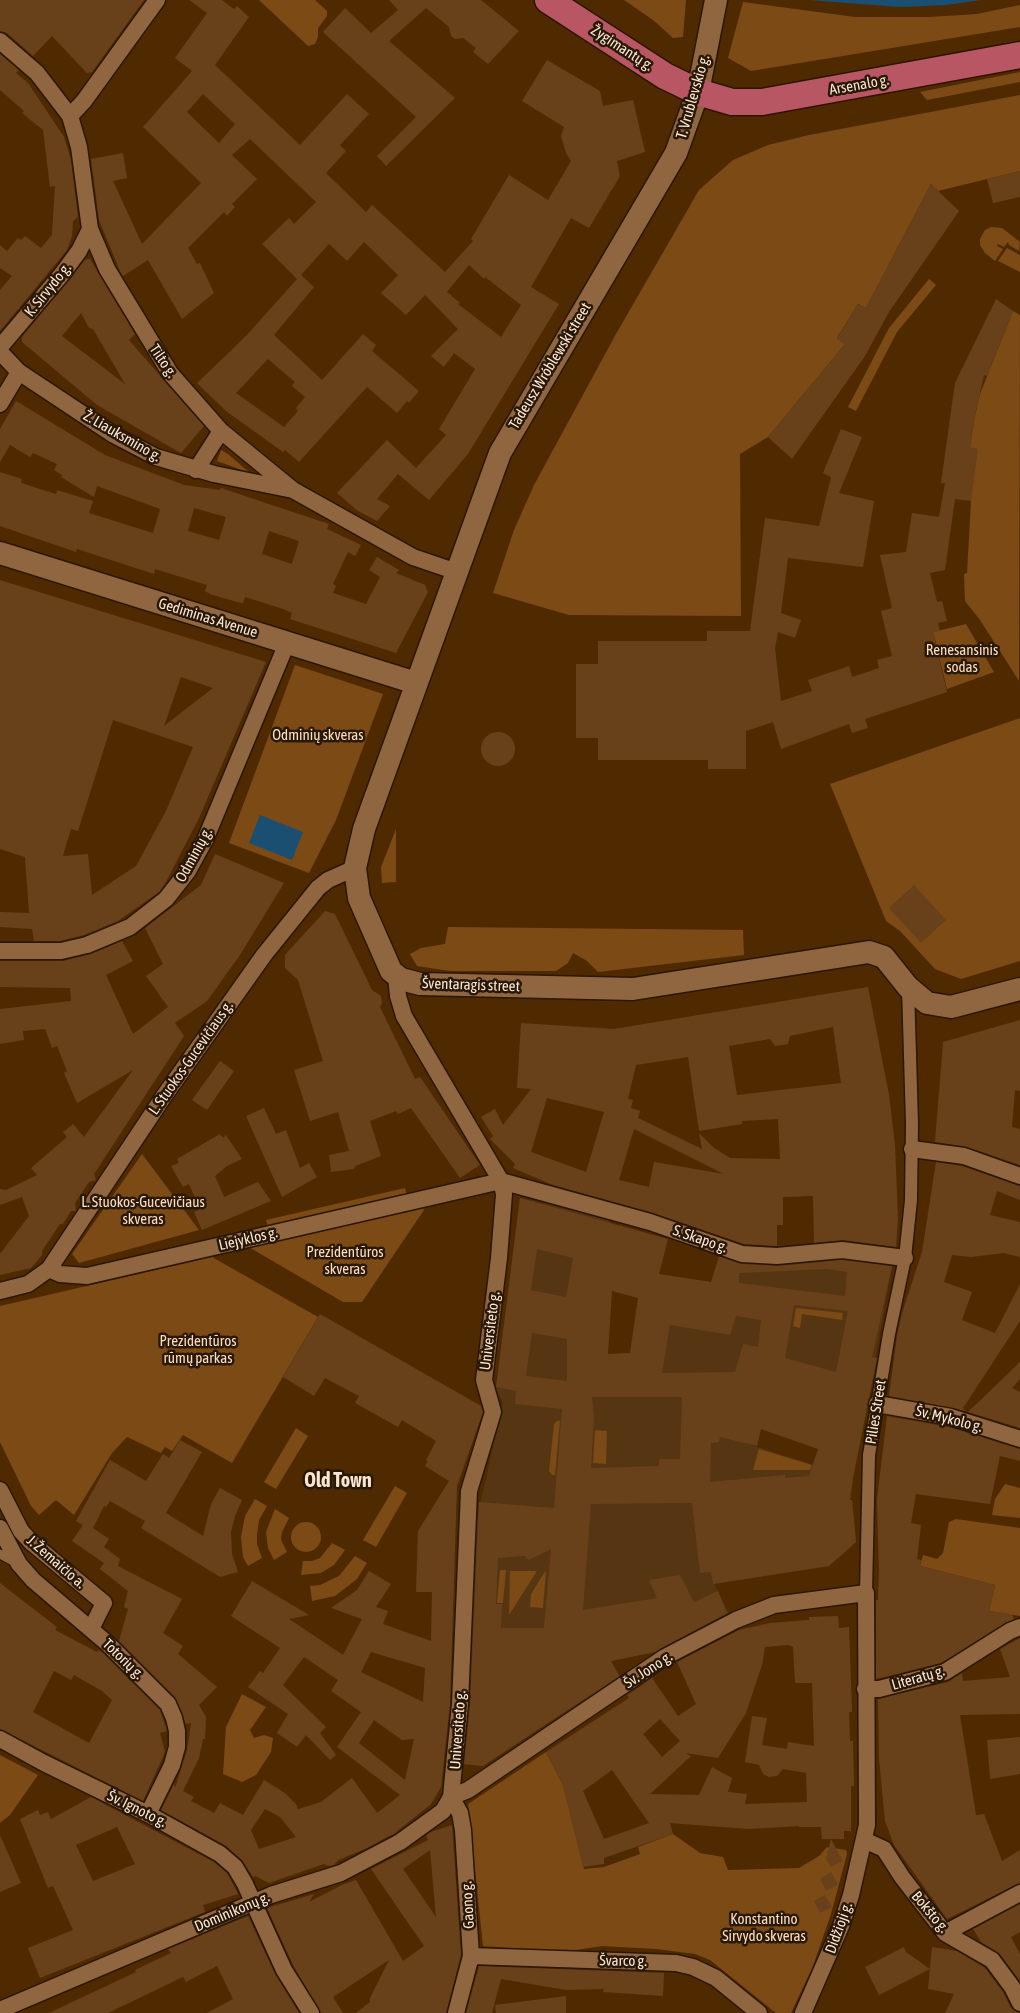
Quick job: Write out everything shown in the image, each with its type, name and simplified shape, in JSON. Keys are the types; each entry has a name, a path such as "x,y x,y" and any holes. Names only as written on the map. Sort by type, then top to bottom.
{"main road":[{"name":"Žygimantų g.","path":"548,0 665,76 698,92"},
{"name":"T. Vrublevskio g.","path":"457,572 500,453 514,426 667,172 684,135 698,92 714,10"},
{"name":"Arsenalo g.","path":"698,92 732,102 762,102 1020,55"},
{"name":"Gediminas Avenue","path":"0,552 416,683"},
{"path":"396,976 387,962 359,898 355,868 358,847 457,572"},
{"name":"Šventaragis street","path":"396,976 420,984 633,989 860,953 878,954 884,958 908,987"},
{"path":"908,987 927,1003 951,1007 1020,989"}],"street":[{"path":"70,116 84,101 156,0"},
{"name":"Tilto g.","path":"0,41 37,73 70,116 79,147 90,229 111,277 170,373 221,431 293,490 413,557 457,572"},
{"name":"K. Sirvydo g.","path":"0,347 62,274 79,251 90,229"},
{"path":"0,352 19,372 0,404"},
{"name":"Ž. Liauksmino g.","path":"19,372 114,435 156,458 196,470 293,490"},
{"path":"196,470 221,431"},
{"name":"Odminių g.","path":"0,951 62,951 87,945 130,927 166,899 179,884 202,846 287,643"},
{"name":"L. Stuokos-Gucevičiaus g.","path":"49,1269 170,1088 264,955 318,888 328,880 355,868"},
{"name":"Universiteto g.","path":"396,976 398,996 404,1016 501,1181 504,1194 499,1258 484,1380 485,1388 491,1399 492,1412 470,1485 460,1704 451,1797"},
{"name":"Pilies Street","path":"864,1840 868,1808 865,1690 867,1478 877,1404 905,1258 911,1208 912,1149 908,987"},
{"path":"912,1149 964,1156 1020,1176"},
{"name":"Liejyklos g.","path":"49,1269 60,1274 87,1276 501,1181"},
{"name":"S. Skapo g.","path":"501,1181 650,1222 742,1254 777,1256 842,1250 905,1258"},
{"path":"0,1291 28,1284 49,1269"},
{"name":"Šv. Mykolo g.","path":"877,1404 951,1417 1020,1439"},
{"name":"J. Žemaičio a.","path":"0,1490 20,1531 104,1603 91,1629"},
{"path":"2,1541 20,1531"},
{"name":"Totorių g.","path":"2,1541 33,1580 91,1629 168,1704 177,1731 177,1747 172,1764 148,1814"},
{"name":"Šv. Jono g.","path":"451,1797 468,1790 665,1657 754,1612 774,1605 866,1593"},
{"name":"Literatų g.","path":"865,1690 879,1689 945,1672 1010,1631 1020,1627"},
{"name":"Šv. Ignoto g.","path":"0,1738 44,1764 148,1814 220,1854 235,1867 284,1970 311,2013"},
{"name":"Gaono g.","path":"451,1797 460,1813 463,1830 471,1956 456,2013"},
{"name":"Dominikonų g.","path":"0,2010 253,1903 315,1882 354,1866 400,1842 432,1820 443,1811 451,1797"},
{"name":"Bokšto g.","path":"864,1840 884,1849 902,1877 945,1932 992,1960 1012,1987 1020,2003"},
{"name":"Didžioji g.","path":"803,2013 841,1926 864,1840"},
{"path":"945,1932 1020,1893"},
{"name":"Švarco g.","path":"471,1956 676,1963 693,1967 716,1978 759,2013"}],"shaded area":[{"path":"520,1198 610,1219 591,1320 591,1374 641,1374 652,1314 722,1310 737,1257 817,1255 893,1260 867,1404 740,1394 739,1441 853,1478 850,1500 852,1500 856,1542 829,1566 714,1584 731,1617 667,1649 611,1661 621,1678 528,1734 483,1766 464,1764 475,1527 503,1403 496,1389"}],"green space":[{"path":"259,0 315,0 327,11 327,16 318,28 318,37 315,44 308,46"},
{"path":"624,0 686,0 683,37 673,38 653,20"},
{"path":"743,2 855,17 929,17 977,14 1020,5 1020,27 751,71 728,58"},
{"path":"1020,72 1020,82 927,100 920,92"},
{"path":"1020,95 1020,171 938,191 931,184 866,308 858,304 837,338 845,344 768,437 740,454 741,616 569,615 493,593 514,530 534,485 616,334 699,190 733,160 768,145 809,135"},
{"path":"991,227 1002,228 1020,242 1019,251 1009,245 1008,242 1004,247 998,244 997,246 1003,249 995,261 985,253 980,245 980,239 985,230"},
{"path":"1007,248 1020,255 1020,272 998,261"},
{"path":"929,279 936,285 897,332 856,411 848,407 889,328"},
{"path":"1013,311 1020,315 1019,681 980,620 965,601 964,574 967,573 971,501 970,447 974,420 980,394"},
{"path":"221,450 228,454 250,473 217,461"},
{"name":"Renesansinis sodas","path":"966,624 994,672 947,689 933,632"},
{"name":"Odminių skveras","path":"295,665 383,694 336,820 309,873 229,843"},
{"path":"1020,718 1020,961 961,979 935,969 900,931 886,921 830,784"},
{"path":"396,829 396,882 382,883 381,867"},
{"path":"448,927 743,930 744,955 598,972 587,961 573,953 568,963 556,971 450,971 417,966 410,954 421,948 445,944"},
{"name":"L. Stuokos-Gucevičiaus skveras","path":"142,1154 199,1230 79,1263 72,1254"},
{"path":"405,1188 407,1196 268,1227 266,1220"},
{"name":"Prezidentūros skveras","path":"422,1206 424,1210 362,1302 343,1302 247,1246"},
{"name":"Prezidentūros rūmų parkas","path":"212,1257 318,1317 232,1463 183,1435 172,1451 165,1447 161,1453 127,1437 112,1453 74,1515 56,1500 39,1515 31,1506 0,1442 0,1306"},
{"path":"796,1308 843,1313 842,1320 802,1314 800,1328 793,1326"},
{"path":"560,1421 555,1475 552,1475 549,1471 554,1424"},
{"path":"296,1428 308,1436 276,1489 264,1482"},
{"path":"595,1430 607,1431 606,1464 593,1463"},
{"path":"759,1449 812,1465 810,1470 753,1470"},
{"path":"1005,1484 1020,1488 1020,1518 992,1515 995,1499"},
{"path":"395,1486 407,1493 376,1547 363,1540"},
{"path":"255,1499 267,1506 259,1520 257,1535 257,1544 262,1558 248,1566 243,1557 241,1537 245,1516"},
{"path":"275,1509 289,1518 282,1532 281,1540 287,1552 274,1560 268,1548 266,1532"},
{"path":"956,1519 1020,1528 1020,1616 989,1611 995,1585 920,1566 923,1555 937,1559 943,1553 949,1522"},
{"path":"306,1522 316,1527 321,1537 316,1547 306,1552 296,1547 291,1537 296,1527"},
{"path":"332,1543 345,1550 334,1565 321,1573 301,1575 303,1561 312,1561 320,1558"},
{"path":"355,1556 367,1563 357,1579 335,1596 312,1601 310,1586 320,1585 339,1576"},
{"path":"500,1570 506,1570 503,1603 497,1603"},
{"path":"546,1570 543,1608 530,1607 531,1594"},
{"path":"510,1571 537,1571 509,1615"},
{"path":"242,1694 266,1707 250,1730 254,1738 264,1735 273,1738 271,1752 256,1775 242,1782 223,1774 226,1727"},
{"name":"Konstantino Sirvydo skveras","path":"546,1752 563,1785 584,1869 604,1867 640,1854 638,1847 673,1834 700,1853 723,1857 728,1870 799,1868 819,1856 827,1847 846,1850 847,1854 831,1914 813,1966 791,2013 776,2013 710,1960 695,1954 656,1949 602,1946 563,1952 483,1946 468,1804"},
{"path":"0,1755 38,1775 10,1815 0,1823"}],"water":[{"path":"809,0 981,0 946,5 899,7"},
{"path":"260,815 303,832 292,860 249,843"}],"building":[{"path":"0,0 144,0 92,72 87,73 52,36 33,56 7,33 0,31"},
{"path":"189,0 222,0 234,9 237,6 249,17 215,65 300,145 347,94 369,114 340,145 346,151 326,173 366,212 372,205 445,272 473,241 471,239 509,175 548,200 571,161 566,153 561,136 564,127 522,101 547,60 600,91 603,106 633,100 645,152 617,161 620,176 589,228 571,218 531,287 559,304 468,454 429,500 398,474 377,499 390,506 377,521 358,511 337,493 387,440 416,468 446,435 439,429 475,369 454,353 444,367 431,356 458,329 425,295 406,315 381,293 398,275 364,242 347,261 329,244 301,275 314,287 274,335 322,380 363,334 376,345 372,351 419,391 397,413 367,387 299,462 285,450 283,452 226,411 197,383 246,336 297,279 262,244 289,218 294,224 316,202 250,139 232,155 257,179 232,204 235,207 227,216 224,212 188,248 197,264 200,263 214,293 182,319 148,260 123,276 99,220 91,159 123,153 127,178 113,181 142,244 201,183 143,127 192,71 175,58 207,13","holes":["203,94 235,124 219,143 187,112","469,265 484,279 485,277 521,305 501,337 458,304 460,303 447,292","268,359 295,382 292,386 305,397 296,408 298,411 284,427 236,393"]},
{"path":"389,0 481,0 519,31 488,64 473,52 476,48 463,38 455,39 451,36 449,27 426,8 389,41 455,98 386,166 377,156 416,117 323,32 345,8 371,33 398,10"},
{"path":"0,54 19,70 16,73 28,83 64,137 71,160 78,217 73,221 72,236 67,250 0,331 0,290 12,276 0,268 0,245 7,251 18,238 21,240 25,236 41,248 52,235 55,186 50,187 43,130 22,113 24,111 0,90"},
{"path":"1020,171 1020,197 993,203 987,179"},
{"path":"931,184 959,211 889,312 865,356 792,459 768,437 845,344 837,339 858,304 866,308"},
{"path":"90,259 135,334 129,340 204,426 181,453 97,405 22,342 22,337 85,260","holes":["81,313 89,328 93,329 125,384 62,336"]},
{"path":"996,299 1013,311 987,376 984,375 974,420 970,447 978,449 971,501 955,499 945,570 930,573 937,602 942,601 947,621 938,623 940,631 933,632 947,692 865,719 868,728 852,733 849,724 781,749 773,722 746,731 746,769 708,769 708,760 598,760 598,738 576,738 576,664 598,664 598,641 707,641 707,631 750,631 765,518 819,526 831,477 823,473 841,429 862,437 839,493 874,501 863,567 788,558 781,613 801,620 795,638 778,632 775,648 781,701 812,691 808,680 849,666 852,677 879,668 877,660 892,656 881,611 892,608 880,555 906,552 912,513 939,517 945,483 941,483 955,383"},
{"path":"16,401 105,455 184,485 220,490 221,488 329,524 327,529 361,545 355,556 348,552 333,584 336,586 333,593 366,604 380,577 369,570 377,557 399,570 396,573 425,585 428,592 396,653 290,619 292,613 283,609 245,597 243,603 237,602 210,594 205,591 207,585 155,569 154,574 77,549 76,552 0,526 0,472 22,479 21,483 56,494 57,490 93,501 89,513 153,533 160,509 97,486 94,497 61,477 62,475 54,470 57,464 33,453 30,457 10,445 0,462 0,429","holes":["194,508 226,517 219,540 188,531","269,531 299,541 292,564 262,554"]},
{"path":"0,580 266,662 199,818 166,882 159,892 118,921 84,935 60,941 34,941 32,929 0,927 0,912 29,913 25,857 0,849","holes":["181,677 213,688 164,726","113,720 193,747 166,811 136,866 92,895 88,854 63,856 71,829 78,831"]},
{"path":"498,732 510,737 515,749 510,761 498,766 486,761 481,749 486,737"},
{"path":"215,854 284,883 240,955 207,1001 175,1023 184,1036 94,1174 96,1180 89,1182 75,1203 76,1211 71,1211 63,1224 60,1224 42,1251 42,1255 31,1268 0,1275 0,1254 29,1216 22,1197 0,1205 0,1189 6,1190 37,1175 31,1168 67,1137 63,1132 73,1124 84,1137 133,1070 77,1103 64,1073 67,1071 57,1046 52,1048 45,1029 23,1031 24,1040 0,1044 0,1009 71,1001 70,988 0,987 0,961 63,961 91,954 122,941 133,961 106,975 133,1034 168,1007 146,976 163,964 145,928 201,885"},
{"path":"914,885 946,920 921,943 889,908"},
{"path":"325,911 335,914 372,990 381,996 382,1003 380,1007 415,1079 420,1077 480,1165 460,1178 411,1108 398,1114 396,1111 370,1121 381,1156 355,1166 354,1169 331,1172 329,1155 349,1151 338,1112 310,1121 294,1070 323,1061 298,980 285,968 285,955"},
{"path":"868,987 889,1095 895,1145 898,1218 896,1247 843,1240 814,1243 813,1196 783,1197 783,1225 777,1225 777,1246 744,1244 653,1213 553,1185 513,1168 515,1164 490,1139 493,1136 481,1117 495,1109 503,1125 531,1089 517,1088 521,1023 614,1029","holes":["833,1027 841,1083 737,1095 729,1046 770,1039 775,1046 782,1045 788,1044 790,1036","688,1057 699,1131 742,1124 742,1121 778,1119 780,1159 730,1158 714,1148 699,1133 702,1149 638,1118 640,1111 631,1108 633,1100 628,1099 636,1065","547,1098 604,1112 586,1172 531,1152","634,1129 724,1174 654,1162 649,1187 619,1180"]},
{"path":"1020,1020 1020,1091 1015,1090 1012,1127 1020,1129 1020,1165 967,1147 935,1142 943,1042"},
{"path":"220,1061 234,1071 207,1110 192,1100"},
{"path":"264,1108 276,1134 286,1130 300,1168 309,1163 317,1177 282,1197 246,1116"},
{"path":"220,1134 223,1138 226,1135 242,1159 227,1166 215,1176 224,1197 258,1182 271,1201 202,1230 194,1212 200,1209 189,1184 183,1187 171,1166 179,1163 177,1159"},
{"path":"936,1162 962,1166 1020,1186 1020,1200 997,1191 990,1215 1020,1222 1020,1257 1004,1253 971,1257 952,1255 944,1282 972,1292 962,1320 995,1333 1020,1284 1020,1321 963,1408 966,1411 889,1396 902,1313 922,1252"},
{"path":"520,1198 668,1239 659,1274 711,1282 719,1256 741,1264 778,1266 842,1260 892,1266 872,1357 877,1358 850,1500 852,1500 856,1542 829,1566 713,1584 711,1572 700,1573 692,1503 591,1504 583,1610 657,1598 649,1580 680,1575 694,1602 718,1591 727,1613 655,1652 611,1661 619,1676 483,1766 464,1764 470,1705 479,1502 554,1508 562,1409 515,1404 516,1391 496,1387","holes":["537,1249 573,1258 566,1297 531,1290","827,1269 847,1272 845,1296 739,1283 739,1273","612,1291 638,1298 630,1353 608,1354","794,1305 848,1311 836,1372 785,1358","736,1316 761,1320 758,1347 743,1344 735,1372 662,1373 670,1325 730,1335","532,1333 567,1339 567,1381 526,1376","592,1397 682,1397 680,1459 659,1459 659,1466 591,1468 594,1419","761,1429 818,1449 809,1476 785,1478 785,1475 710,1482 711,1443 719,1442 720,1437 757,1446","551,1549 544,1628 501,1628 502,1604 496,1604 498,1558 524,1556 529,1560"]},
{"path":"320,1314 481,1406 483,1412 457,1486 450,1703 441,1787 431,1804 395,1833 365,1849 338,1860 334,1865 324,1864 269,1883 255,1876 253,1877 242,1860 225,1845 161,1810 174,1784 175,1788 187,1750 191,1723 186,1724 175,1697 119,1641 128,1609 124,1607 128,1591 100,1569 104,1563 72,1541 83,1525 76,1521 110,1460 146,1481 163,1454 169,1458 180,1440 202,1452 166,1513 203,1536 211,1504 220,1488 242,1500 231,1532 232,1554 238,1572 220,1577 141,1528 145,1521 110,1501 106,1507 104,1506 93,1528 109,1539 104,1547 120,1559 118,1566 182,1599 163,1633 183,1646 178,1654 217,1687 199,1705 206,1717 205,1739 203,1739 199,1758 183,1791 194,1797 191,1801 214,1813 220,1803 243,1815 264,1780 285,1793 296,1804 298,1809 321,1802 352,1778 377,1813 400,1795 337,1747 361,1712 331,1691 338,1680 304,1657 283,1685 326,1727 320,1733 336,1755 330,1760 306,1735 297,1747 277,1733 288,1714 248,1687 260,1671 263,1673 280,1648 231,1616 252,1581 309,1615 289,1619 343,1655 362,1619 331,1608 357,1590 369,1571 391,1584 376,1607 388,1611 383,1624 431,1641 432,1592 416,1592 418,1531 449,1481 425,1466 428,1461 426,1460 436,1441 402,1420 398,1427 355,1403 359,1396 325,1378 314,1396 283,1377","holes":["371,1652 425,1668 423,1702 361,1672","374,1720 402,1740 414,1739 405,1780 359,1743","265,1809 280,1817 296,1837 259,1849 251,1830"]},
{"path":"1020,1362 1020,1379 1012,1388 1020,1392 1020,1428 968,1412"},
{"path":"887,1416 949,1427 1020,1449 1020,1461 1000,1456 990,1504 916,1494 911,1523 921,1525 917,1559 921,1560 920,1566 995,1585 989,1611 1012,1614 1014,1619 941,1663 876,1679 876,1600 878,1600 879,1571 877,1499"},
{"path":"0,1583 57,1627 55,1630 97,1652 98,1650 102,1652 160,1710 167,1731 160,1733 165,1752 143,1801 0,1729","holes":["54,1671 71,1680 74,1675 102,1691 112,1700 89,1743 33,1712"]},
{"path":"838,1616 839,1628 849,1627 852,1712 849,1712 850,1741 853,1741 854,1786 851,1786 851,1831 844,1831 844,1839 822,1839 821,1827 799,1826 748,1829 670,1823 673,1834 604,1858 604,1864 583,1867 563,1785 546,1752 629,1698 627,1695 652,1678 678,1716 696,1704 677,1662 739,1630 770,1623 809,1620 809,1617","holes":["788,1645 793,1647 795,1683 812,1683 814,1746 788,1742 787,1749 762,1745 767,1718 752,1716 745,1762 759,1765 763,1774 769,1777 777,1776 783,1769 806,1773 807,1802 745,1804 747,1794 728,1792 732,1778 712,1767 699,1795 650,1794 691,1756 685,1753 718,1758 746,1713 762,1665 765,1647","660,1719 680,1741 662,1757 643,1734","612,1770 649,1823 604,1839 583,1791"]},
{"path":"1020,1638 1020,1714 960,1715 976,1815 984,1814 1002,1861 1020,1850 1020,1883 947,1919 894,1845 885,1821 879,1758 878,1699 948,1682 962,1673 963,1681 1010,1677 1000,1649"},
{"path":"1020,1737 1020,1774 990,1779 987,1740"},
{"path":"91,1797 214,1862 227,1873 238,1894 203,1905 205,1912 40,1978 28,1948 73,1930 53,1886 48,1888 20,1819 38,1810 40,1815 48,1812 51,1819","holes":["117,1827 135,1864 93,1881 76,1845"]},
{"path":"452,1825 461,1955 446,2013 356,2013 370,2002 370,1998 389,1960 333,1997 343,2013 321,2013 293,1965 267,1908 314,1894 309,1902 356,1880 403,1961 424,1946 371,1869 428,1840 426,1835","holes":["430,1850 436,1917 403,1869"]},
{"path":"0,1835 21,1883 0,1892"},
{"path":"831,1839 843,1861 831,1867 826,1858"},
{"path":"831,1872 838,1885 826,1891 820,1879"},
{"path":"825,1895 832,1907 820,1913 814,1901"},
{"path":"1020,1904 1020,1932 1011,1937 1020,1954 1020,1981 1000,1954 981,1942 973,1929"},
{"path":"248,1916 275,1974 299,2013 207,2013 233,1999 217,1966 186,1982 183,1977 108,2013 49,2013 136,1972 135,1970 171,1953 168,1949"},
{"path":"904,1947 906,1952 930,1969 879,1995 865,1967"},
{"path":"932,1947 957,1951 985,1968 1003,1992 1011,2008 1020,2013 945,2013 954,1994 928,1989"},
{"path":"479,1966 664,1973 663,1996 603,1992 604,1989 566,1990 501,1979 492,2013 466,2013"},
{"path":"566,1996 566,2013 496,2013 495,2005"}],"district":[{"name":"Old Town","path":"338,1481"}]}
